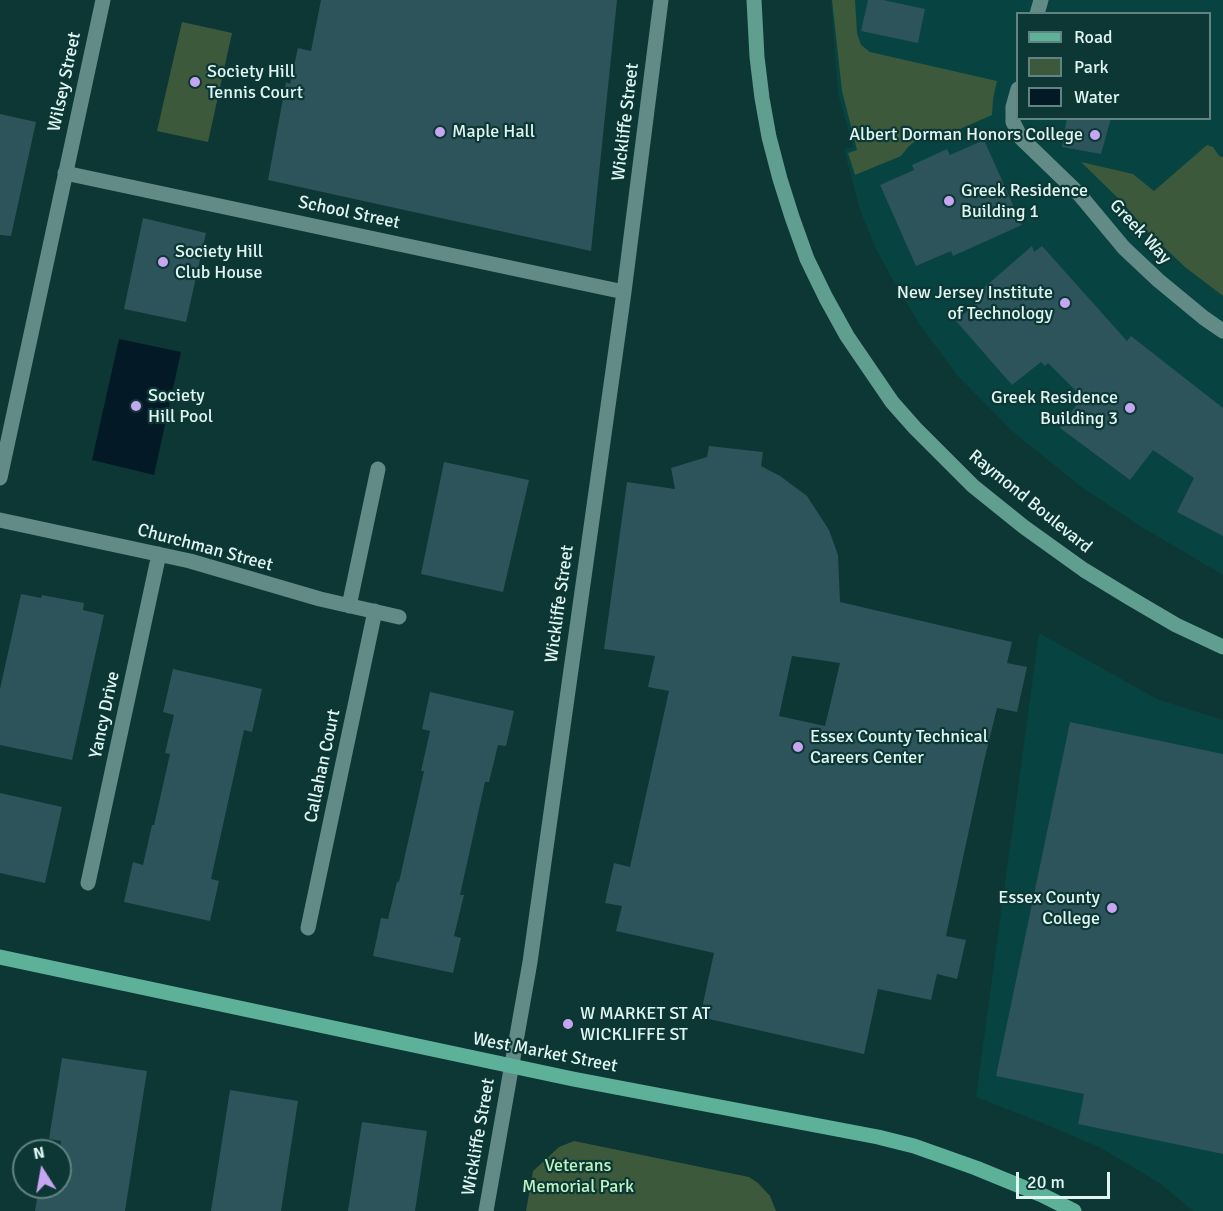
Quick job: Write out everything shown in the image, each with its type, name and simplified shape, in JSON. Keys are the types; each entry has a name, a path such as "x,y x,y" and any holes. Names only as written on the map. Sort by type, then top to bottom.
{"main road":[{"name":"Raymond Boulevard","path":"754,0 762,98 780,179 792,217 807,259 826,298 847,336 880,386 915,428 973,486 1024,528 1084,570 1130,598 1176,625 1223,647"},
{"name":"West Market Street","path":"0,957 511,1066 878,1137 914,1146 976,1168 1074,1211"}],"street":[{"name":"Wilsey Street","path":"0,478 103,0"},
{"name":"Wickliffe Street","path":"486,1211 530,962 624,292 661,0"},
{"name":"Greek Way","path":"1016,94 1013,122 1020,138 1079,194 1124,248 1158,280 1223,331"},
{"name":"School Street","path":"65,173 624,292"},
{"path":"349,606 378,469"},
{"name":"Churchman Street","path":"0,520 214,567 292,591 399,617"},
{"name":"Yancy Drive","path":"88,883 159,554"},
{"name":"Callahan Court","path":"308,928 375,611"}],"shaded area":[{"name":"New Jersey Institute of Technology","path":"831,0 1223,0 1223,575 1140,526 1080,486 1011,430 958,376 920,325 875,247 860,210 844,149 853,147 838,93"},
{"name":"Essex County College","path":"1039,633 1157,699 1223,720 1223,1211 1193,1211 1161,1184 1101,1148 976,1097"}],"green space":[{"path":"832,0 855,0 857,33 861,45 870,52 997,81 992,115 944,136 933,135 918,139 901,156 855,175 848,153 857,150 842,91"},
{"name":"Society Hill Tennis Court","path":"182,22 232,33 208,142 157,131"},
{"path":"1207,145 1213,147 1219,156 1223,157 1223,296 1185,267 1081,162 1133,174 1154,191"},
{"name":"Veterans Memorial Park","path":"574,1141 749,1177 770,1196 776,1211 526,1211 533,1171 559,1147"}],"water":[{"name":"Society Hill Pool","path":"119,339 181,352 154,475 92,460"}],"building":[{"name":"Maple Hall","path":"321,0 617,0 591,251 268,180 286,82 290,84 298,48 311,51"},
{"path":"868,0 883,0 925,9 918,43 861,31"},
{"path":"0,114 36,122 11,236 0,235"},
{"name":"Albert Dorman Honors College","path":"1067,120 1110,120 1101,154 1062,147"},
{"name":"Greek Residence Building 1","path":"984,140 1022,225 953,256 951,251 916,266 880,185 914,170 912,165 947,149 950,155"},
{"name":"Society Hill Club House","path":"143,218 206,233 186,322 124,309"},
{"path":"1032,246 1034,252 1042,246 1127,341 1131,336 1223,408 1223,536 1177,512 1194,478 1153,450 1130,480 1060,428 1082,397 1048,363 1045,366 1041,362 1012,385 956,321 984,296 980,291"},
{"name":"Essex County Technical Careers Center","path":"709,446 763,452 761,466 780,476 807,496 829,530 838,555 840,602 1012,642 1007,663 1027,667 1017,712 997,708 984,761 946,936 966,940 957,979 937,974 931,1000 878,989 864,1054 700,1017 714,953 616,931 622,906 605,903 614,863 630,867 669,691 648,687 655,656 604,649 627,482 675,489 671,468 707,457","holes":["792,656 840,663 825,726 779,716"]},
{"path":"444,462 529,480 503,592 421,574"},
{"path":"21,594 41,598 42,595 84,603 83,610 104,615 72,760 0,745 0,689"},
{"path":"173,669 262,689 252,732 244,730 211,879 219,881 210,921 124,902 133,862 143,865 170,754 165,753 174,715 163,712"},
{"path":"430,692 514,711 506,746 498,745 489,782 485,782 460,895 464,895 454,936 461,938 453,973 373,956 381,918 388,919 397,882 399,882 424,771 421,771 430,731 422,729"},
{"name":"Essex County College","path":"1070,722 1223,754 1223,1154 1078,1124 1084,1094 996,1076"},
{"path":"0,793 62,807 45,883 0,873"},
{"path":"62,1058 147,1071 125,1211 35,1211 37,1199 72,1199 72,1139 49,1139"},
{"path":"230,1090 298,1101 281,1211 211,1211"},
{"path":"362,1122 427,1131 415,1211 348,1211"}],"place":[{"name":"Society Hill Tennis Court","path":"195,82"},
{"name":"Maple Hall","path":"440,132"},
{"name":"Albert Dorman Honors College","path":"1095,135"},
{"name":"Greek Residence Building 1","path":"949,201"},
{"name":"Society Hill Club House","path":"163,262"},
{"name":"New Jersey Institute of Technology","path":"1065,303"},
{"name":"Society Hill Pool","path":"136,406"},
{"name":"Greek Residence Building 3","path":"1130,408"},
{"name":"Essex County Technical Careers Center","path":"798,747"},
{"name":"Essex County College","path":"1112,908"},
{"name":"W MARKET ST AT WICKLIFFE ST","path":"568,1024"}]}
